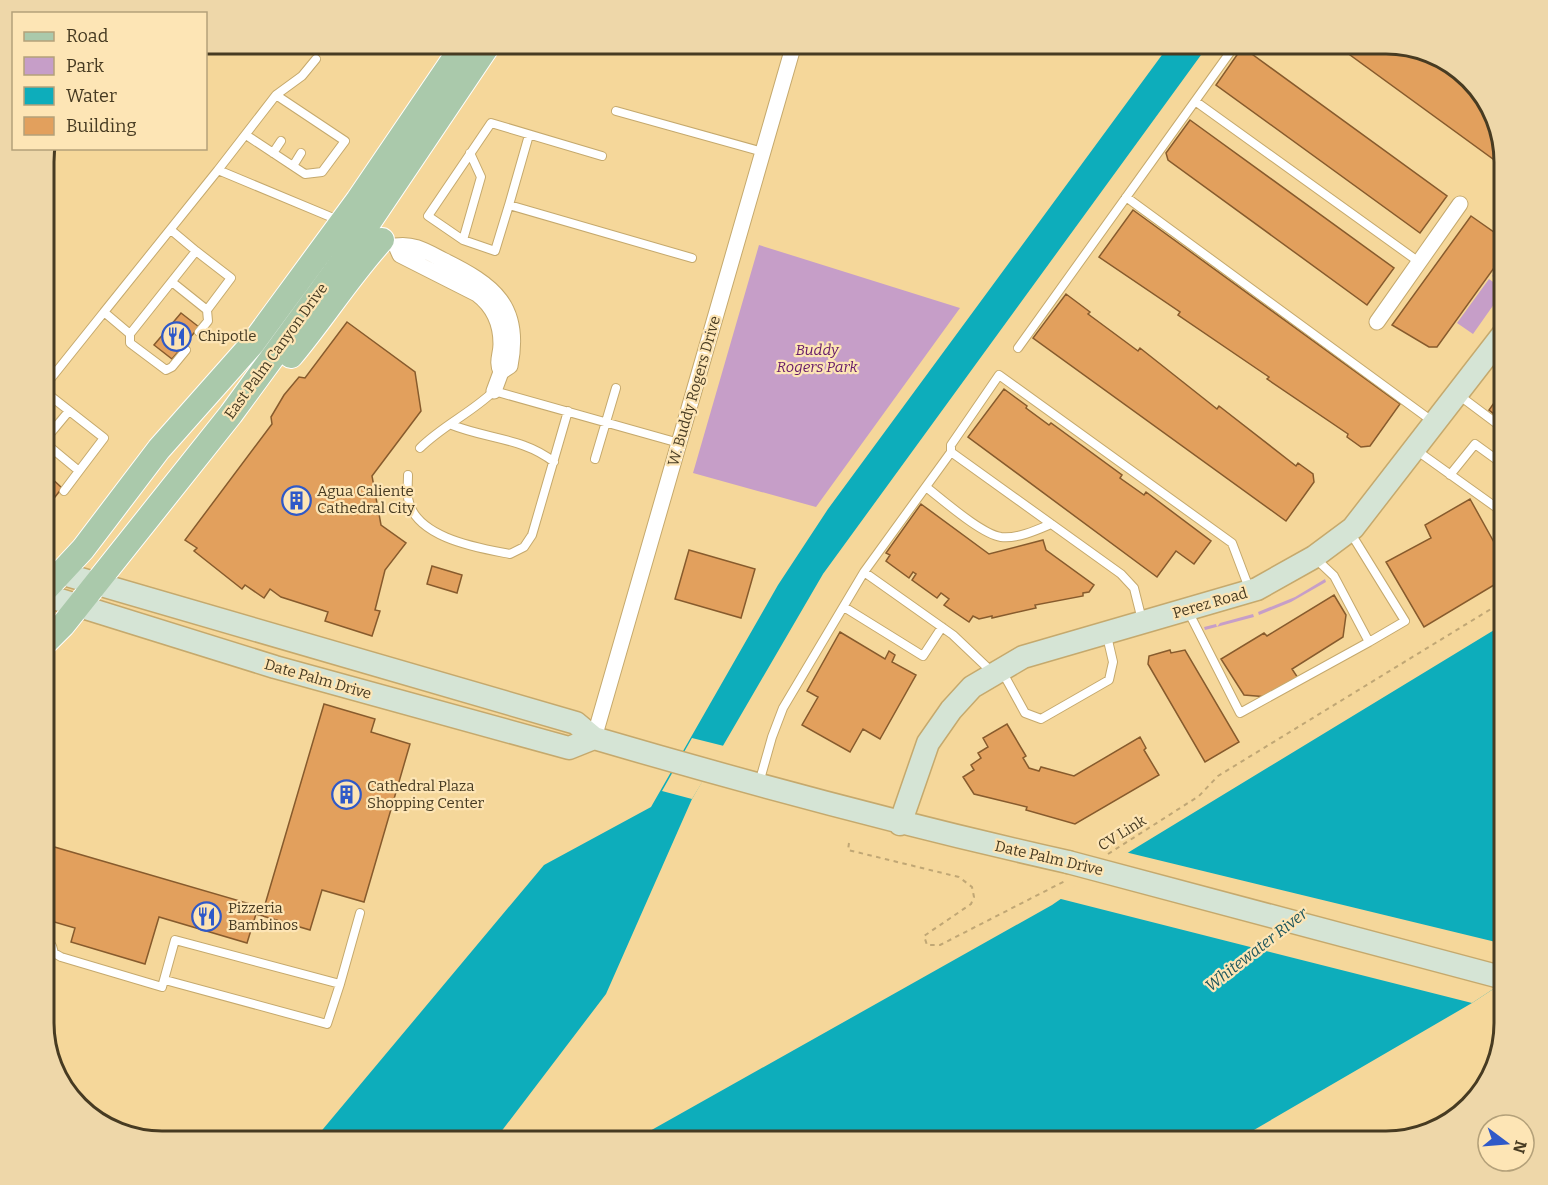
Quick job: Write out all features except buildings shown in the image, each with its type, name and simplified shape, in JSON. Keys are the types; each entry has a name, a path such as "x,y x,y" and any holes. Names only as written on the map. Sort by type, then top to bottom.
{"main road":[{"name":"East Palm Canyon Drive","path":"54,633 231,414 282,368 322,320 361,264 370,235 459,54"},
{"name":"East Palm Canyon Drive","path":"54,568 83,549 159,448 253,343 370,235 483,54"},
{"name":"Perez Road","path":"900,824 928,743 951,710 972,687 1023,657 1250,591 1314,557 1349,531 1415,450 1494,346"},
{"name":"Date Palm Drive","path":"54,570 576,723 594,738 758,786 1066,871 1494,976"},
{"name":"Date Palm Drive","path":"54,597 275,667 569,748 594,738"}],"street":[{"name":"W. Buddy Rogers Drive","path":"594,738 791,54"},
{"path":"1377,322 1461,204"},
{"path":"370,235 400,255 477,294 487,302 495,315 501,345 497,363 501,372 494,391"}],"lane":[{"path":"1018,348 1229,54"},
{"path":"54,374 219,170 276,95 302,76 316,59"},
{"path":"246,135 305,174 322,172 345,141 299,115 276,95"},
{"path":"1195,101 1419,262"},
{"path":"616,111 763,152"},
{"path":"529,135 495,251 463,240 428,216 491,123 602,156"},
{"path":"273,153 281,141"},
{"path":"293,165 301,153"},
{"path":"463,240 481,177 470,153"},
{"path":"219,170 370,235"},
{"path":"1126,197 1435,424"},
{"path":"509,206 692,258"},
{"path":"171,230 231,278 207,309 208,321 199,332"},
{"path":"186,350 172,367 166,370 130,343 130,334 196,251"},
{"path":"172,282 207,309"},
{"path":"104,312 130,334"},
{"path":"758,786 783,708 864,572 951,452 951,445 999,375 1232,543 1250,591"},
{"path":"595,459 616,388"},
{"path":"420,448 435,433 452,425 494,391 679,443"},
{"path":"1458,395 1494,422"},
{"path":"54,400 104,438 63,491"},
{"path":"54,429 69,411"},
{"path":"408,475 408,501 423,525 465,544 510,554 525,547 532,535 568,411"},
{"path":"452,425 487,437 525,444 554,462"},
{"path":"1450,475 1475,444 1494,458"},
{"path":"54,450 79,471"},
{"path":"1415,450 1494,506"},
{"path":"951,452 1121,574 1134,588 1143,621"},
{"path":"926,487 971,522 1000,537 1031,533 1051,524"},
{"path":"1187,610 1240,713 1405,621 1349,531"},
{"path":"1314,557 1334,576 1370,642"},
{"path":"864,572 942,627 997,671 1025,713 1041,719 1109,680 1113,662 1106,632"},
{"path":"844,607 923,656 942,627"},
{"path":"165,980 327,1024 360,913"},
{"path":"54,952 61,957 162,987 175,940 340,984"}],"path":[{"name":"CV Link","path":"1102,857 1199,796 1218,776 1494,608"},
{"path":"849,843 848,850 959,877 972,887 974,897 971,904 924,936 927,945 940,945 1066,871"}],"green space":[{"name":"Buddy Rogers Park","path":"759,245 960,308 816,507 693,473"},
{"path":"1489,279 1494,283 1494,304 1473,334 1457,323"},
{"path":"1325,579 1326,582 1291,602 1259,615 1258,612 1295,597"},
{"path":"1253,614 1254,617 1217,627 1220,623"},
{"path":"1216,624 1217,627 1205,630 1204,627"}],"water":[{"path":"1163,54 1202,54 823,574 692,799 606,994 502,1131 321,1131 544,865 651,807 778,585 828,509"},
{"name":"Whitewater River","path":"1494,630 1494,989 1472,1003 1252,1131 650,1131 1052,905 1129,852"}],"pier":[{"path":"692,738 724,746 692,799 662,791"},
{"path":"1125,852 1494,942 1494,989 1472,1003 1057,898"}],"place":[{"name":"Chipotle","path":"177,336"},
{"name":"Agua Caliente Cathedral City","path":"296,500"},
{"name":"Cathedral Plaza Shopping Center","path":"346,795"},
{"name":"Pizzeria Bambinos","path":"207,917"}]}
